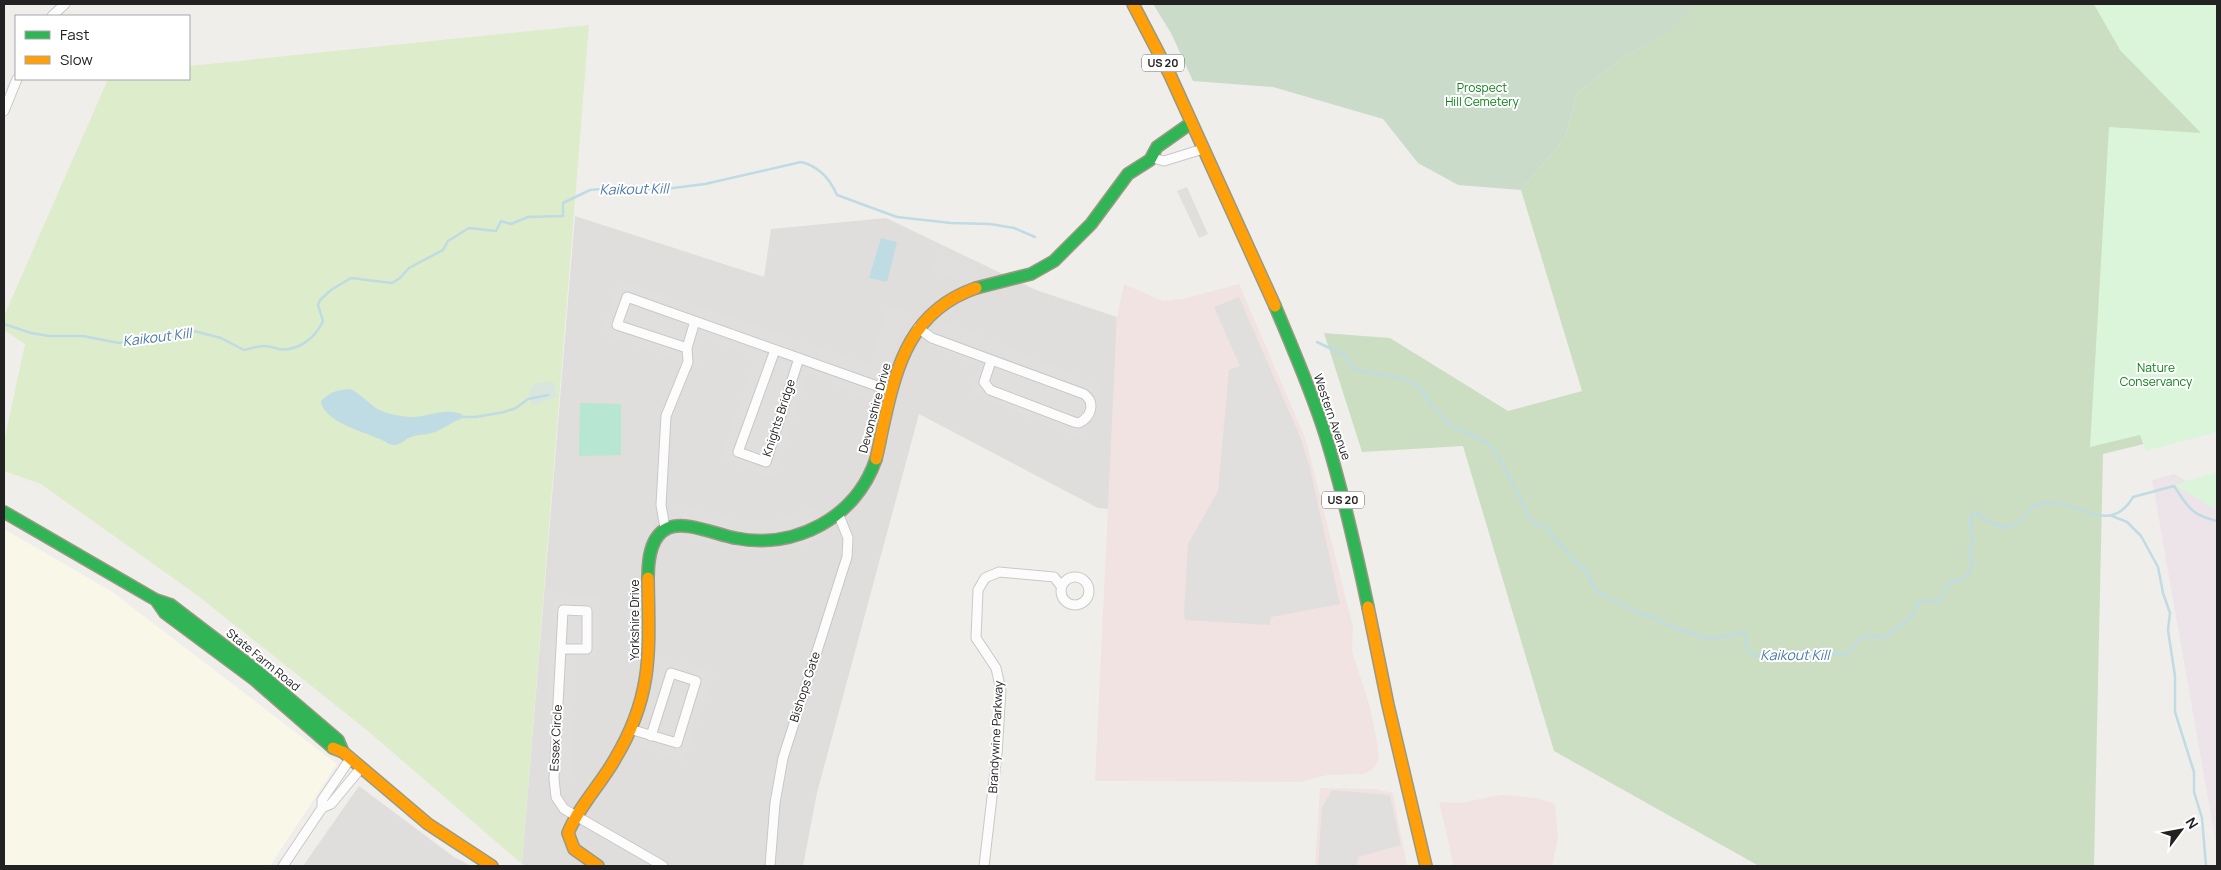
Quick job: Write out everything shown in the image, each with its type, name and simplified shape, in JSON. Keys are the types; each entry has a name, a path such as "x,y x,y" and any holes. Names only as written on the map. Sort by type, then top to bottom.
{"main road":[{"name":"Western Avenue","path":"1133,4 1147,28 1292,346 1324,432 1358,561 1426,866"},
{"name":"Devonshire Drive","path":"665,528 674,524 684,525 744,540 773,541 804,533 838,513 852,501 870,476 877,457 891,391 906,350 918,328 944,304 968,290 1026,277 1056,259 1076,242 1129,173 1153,158 1156,148 1191,123"},
{"name":"State Farm Road","path":"4,512 156,600 170,605 256,670 338,740 347,756 428,824 489,865"},
{"name":"Yorkshire Drive","path":"598,866 570,846 568,832 612,766 632,730 645,691 649,664 650,553 654,541 665,528"}],"street":[{"path":"53,15 65,4"},
{"path":"4,111 18,80"},
{"name":"Devonshire Drive","path":"1153,158 1164,161 1203,149"},
{"path":"687,348 617,324 627,297 891,391"},
{"path":"665,528 662,501 666,416 688,362 687,348 695,321"},
{"path":"918,328 932,338 1084,394 1091,402 1092,407 1088,416 1079,423 1074,422 990,390 984,382 991,361"},
{"name":"Knights Bridge","path":"775,350 738,452 766,462 799,358"},
{"name":"Bishops Gate","path":"770,866 775,803 783,758 847,557 848,538 838,513"},
{"name":"Brandywine Parkway","path":"984,866 997,754 1001,690 996,668 976,638 978,590 985,578 999,572 1054,577 1061,586"},
{"name":"Essex Circle","path":"561,649 586,649 587,611 563,610 561,649 554,789 560,804 577,817 663,866"},
{"path":"632,730 651,736 677,743 696,682 671,673 651,736"},
{"path":"322,808 322,800 347,756"},
{"path":"283,866 322,808 330,804 361,768"}],"shaded area":[{"path":"1187,187 1208,234 1199,238 1177,191"},
{"path":"575,216 764,277 771,229 886,218 1036,290 1117,317 1109,509 1098,508 919,414 817,793 803,866 527,866 522,864"},
{"path":"938,254 976,265 972,275 961,280 932,271"},
{"path":"620,280 882,368 871,400 808,373 773,479 721,456 756,357 705,339 696,365 601,333"},
{"path":"1124,284 1163,301 1182,299 1239,284 1306,440 1353,627 1352,651 1370,707 1377,741 1379,758 1374,768 1364,774 1327,775 1301,782 1095,781 1117,317"},
{"path":"1239,297 1301,439 1310,468 1340,604 1271,617 1270,625 1185,620 1184,613 1188,544 1218,491 1229,370 1240,366 1214,307"},
{"path":"888,306 907,312 890,364 872,358"},
{"path":"937,318 1103,387 1081,439 969,392 979,367 926,345"},
{"path":"553,381 557,397 532,406 529,395 533,384"},
{"path":"2174,474 2217,499 2217,850 2152,480"},
{"path":"678,504 742,521 774,521 813,507 823,538 792,549 749,552 686,536"},
{"path":"4,529 111,591 337,764 270,866 4,866"},
{"path":"554,593 599,595 597,656 576,655 573,778 545,778"},
{"path":"664,656 714,673 684,762 634,744"},
{"path":"359,786 454,857 471,866 303,866"},
{"path":"1320,788 1375,789 1393,793 1407,866 1315,866"},
{"path":"1332,790 1390,795 1401,845 1358,857 1357,866 1318,866 1322,808"},
{"path":"1501,795 1537,798 1555,804 1558,838 1552,866 1454,866 1439,802 1460,803"}],"green space":[{"name":"Prospect Hill Cemetery","path":"1153,4 1695,4 1674,28 1623,58 1577,93 1565,138 1521,190 1458,185 1418,163 1383,119 1273,87 1193,81 1171,33"},
{"path":"1695,4 2094,4 2120,49 2217,4 2217,426 2103,454 2094,866 1759,866 1554,751 1463,446 1362,452 1324,333 1390,338 1508,411 1582,391 1521,190 1565,138 1577,93 1623,58 1673,28"},
{"name":"Nature Conservancy","path":"2094,4 2217,4 2217,432 2146,451 2140,435 2090,447 2109,127 2201,133 2120,50"},
{"path":"589,25 522,864 368,731 197,595 41,484 4,471 4,442 25,344 4,330 4,316 108,80 190,80 190,66"},
{"path":"580,403 621,404 621,455 579,456"},
{"path":"2217,472 2217,510 2174,485"}],"water":[{"path":"881,238 897,242 887,282 869,278"},
{"path":"350,389 375,408 395,415 416,417 450,412 463,415 461,419 437,431 414,436 397,445 392,445 345,425 336,420 323,408 321,401 328,395"}],"waterway":[{"name":"Kaikout Kill","path":"4,324 31,333 49,336 83,336 119,343 194,331 221,338 244,350 259,346 279,349 293,348 306,342 320,327 323,321 318,305 320,300 331,290 351,278 392,283 400,278 409,268 443,250 448,241 469,228 496,231 501,221 511,224 528,217 563,216 563,203 590,190 634,186 657,190 705,184 801,162 823,174 837,195 897,217 951,223 990,224 1014,228 1035,237"},
{"name":"Kaikout Kill","path":"1317,342 1344,355 1352,367 1361,371 1401,378 1421,388 1430,403 1451,426 1481,439 1495,450 1529,518 1533,523 1546,527 1576,563 1588,573 1592,584 1599,593 1636,612 1656,618 1667,625 1699,636 1713,639 1744,632 1748,652 1756,656 1789,654 1796,657 1832,653 1842,655 1850,651 1861,638 1871,635 1885,638 1912,616 1918,603 1925,600 1938,602 1950,582 1961,579 1969,572 1973,565 1969,549 1974,542 1971,522 1972,515 1977,513 2004,528 2019,522 2033,507 2048,503 2061,504 2100,515 2112,515 2123,510 2133,497 2174,486 2191,509 2201,516 2217,521"},
{"path":"460,417 476,417 504,412 516,408 528,399 548,395"},
{"path":"2112,516 2127,522 2141,536 2158,567 2163,593 2170,613 2168,630 2175,676 2175,712 2194,772 2194,792 2202,818 2206,866"}],"traffic: fast":[{"path":"976,288 1031,274 1054,261 1091,224 1128,174 1150,160 1157,147 1191,123"},
{"path":"1275,306 1321,420 1349,522 1368,607"},
{"path":"648,578 651,549 657,537 668,528 675,526 692,527 735,538 757,540 780,539 801,534 820,525 838,513 854,498 867,480 876,459"},
{"path":"4,512 156,600 171,605 256,670 338,740 343,752"},
{"path":"156,600 165,613 255,680 333,748"}],"traffic: slow":[{"path":"1133,4 1170,75 1275,306"},
{"path":"876,459 895,379 911,341 936,310 954,298 976,288"},
{"path":"598,866 574,849 568,833 578,814 615,759 628,736 637,713 643,692 648,650 648,578"},
{"path":"1368,607 1388,705 1426,866"},
{"path":"333,748 343,752 428,824 492,866"}]}
